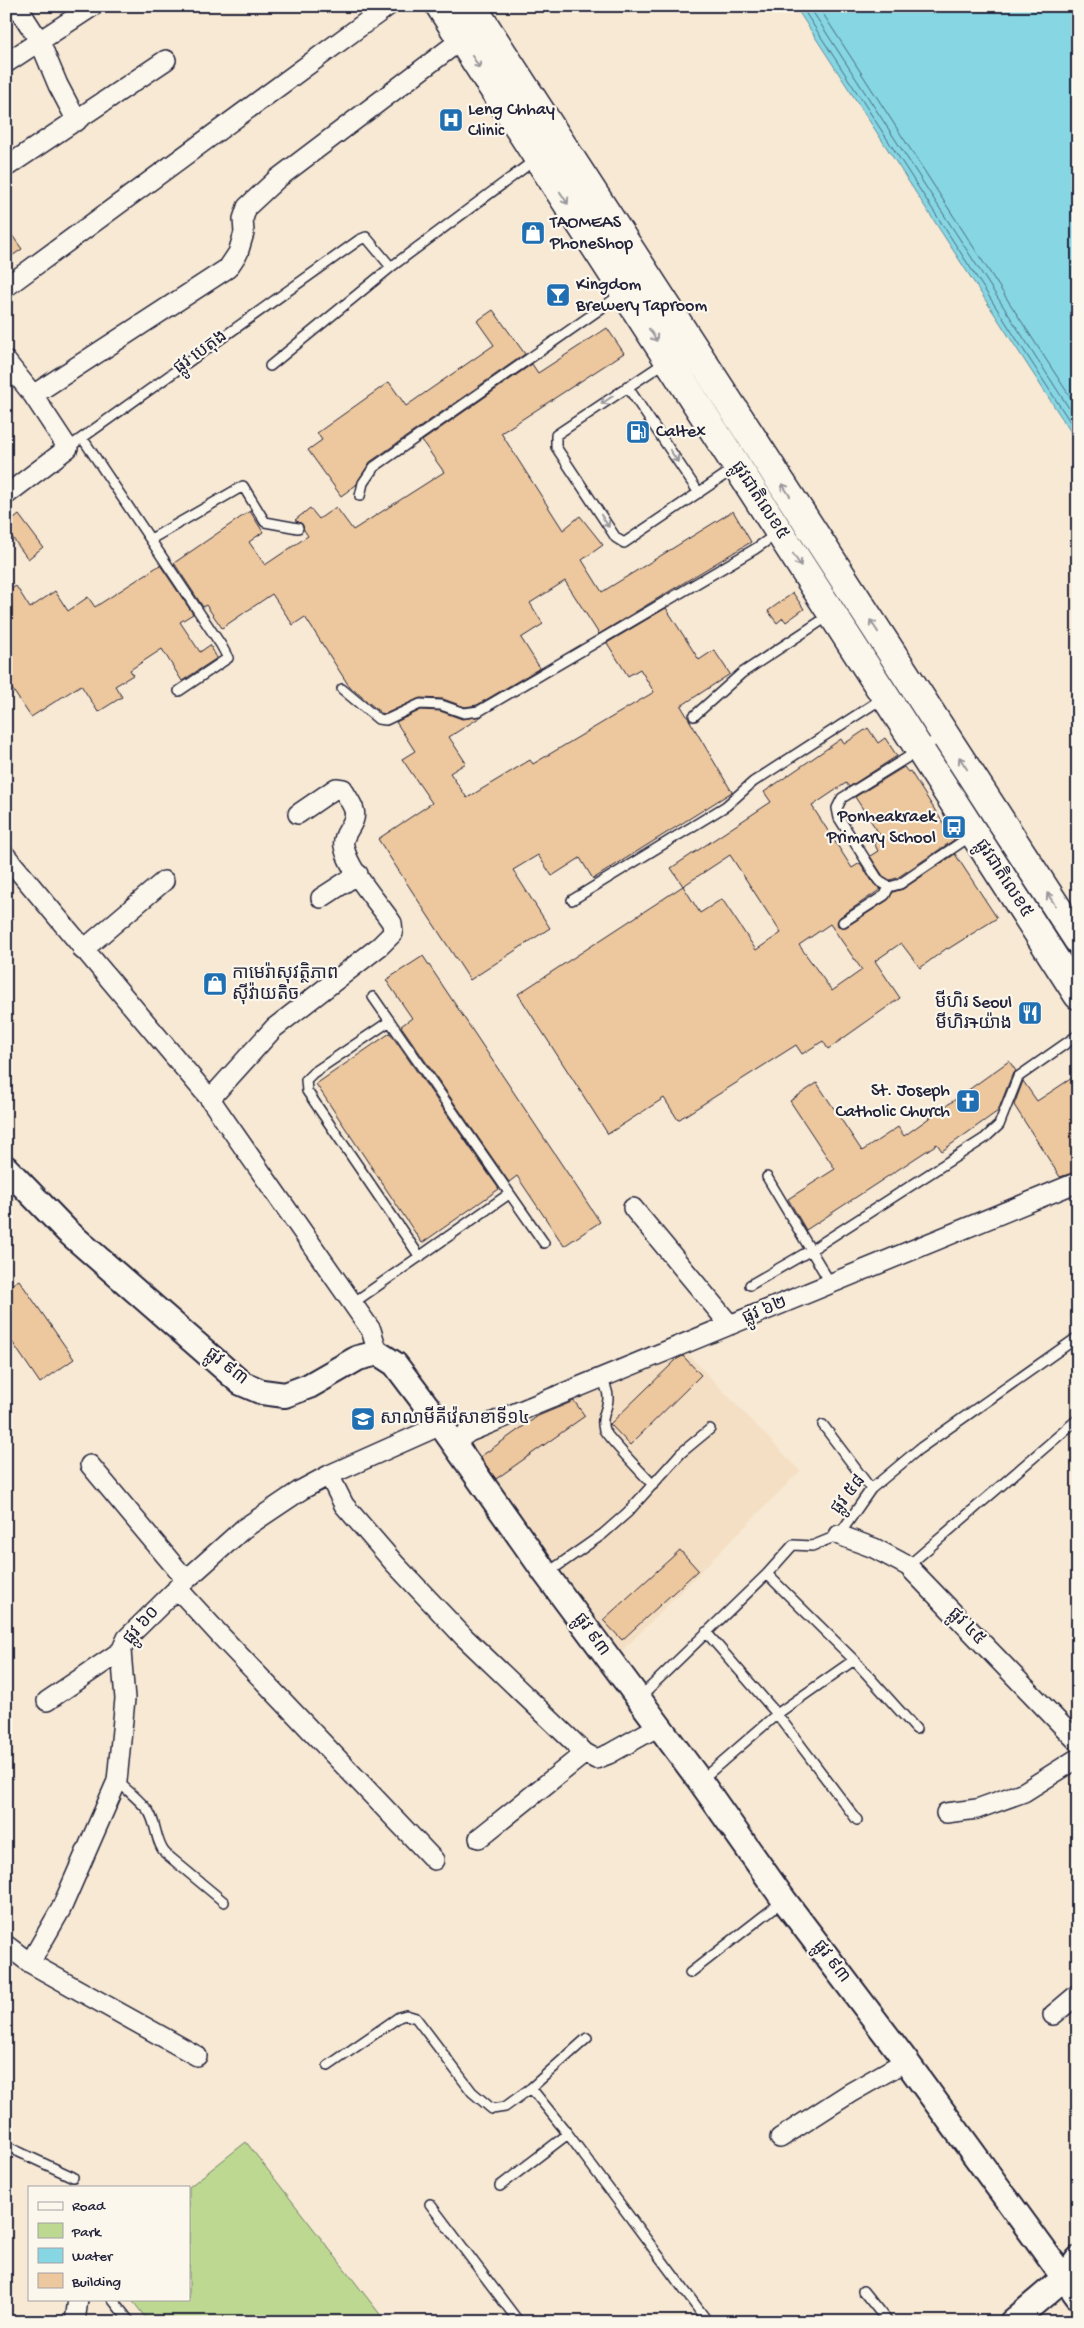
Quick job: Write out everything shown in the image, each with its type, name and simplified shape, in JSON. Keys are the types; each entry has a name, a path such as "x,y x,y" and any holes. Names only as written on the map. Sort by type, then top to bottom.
{"highway":[{"name":"ផ្លូវជាតិលេខ៥","path":"440,6 472,23 648,276 681,352 738,467 791,524 832,613 1078,995"},
{"name":"ផ្លូវជាតិលេខ៥","path":"472,23 538,158 625,292 681,352 791,524 945,734 1078,940"}],"street":[{"path":"17,6 40,42 58,85 77,121"},
{"path":"6,63 93,6"},
{"path":"6,287 388,6"},
{"path":"33,395 228,268 238,253 244,233 243,219 247,207 278,179 472,23"},
{"path":"6,167 166,60"},
{"path":"6,361 33,395 76,443"},
{"name":"ផ្លូវ បេតុង","path":"6,495 76,443"},
{"path":"210,1099 274,1028 380,946 393,933 392,923 358,874 343,845 345,836 354,822 354,810 343,789 336,788 298,814"},
{"path":"6,856 210,1099 371,1330 378,1353"},
{"path":"321,898 358,874"},
{"path":"83,950 164,881"},
{"name":"ផ្លូវ ៩៣","path":"6,1168 67,1231 242,1383 262,1392 285,1395 309,1386 358,1358 378,1353 395,1364 448,1434 546,1574 700,1781 784,1900 906,2061 1071,2288"},
{"name":"ផ្លូវ ៦២","path":"448,1434 469,1432 1078,1182"},
{"path":"633,1208 730,1325"},
{"name":"ផ្លូវ ៦០","path":"30,1963 61,1909 117,1781 125,1699 121,1651 126,1638 181,1584 243,1529 301,1490 329,1475 448,1434"},
{"path":"90,1465 220,1635 434,1860"},
{"path":"329,1475 344,1505 395,1564 464,1637 585,1753 596,1759 609,1754 659,1726"},
{"name":"ផ្លូវ ៤៥","path":"838,1535 874,1548 908,1566 1078,1742"},
{"path":"47,1701 121,1651"},
{"path":"479,1838 585,1753"},
{"path":"946,1813 977,1808 1024,1792 1078,1758"},
{"path":"6,1945 30,1963 197,2056"},
{"path":"1053,2015 1078,1994"},
{"path":"780,2138 850,2093 906,2061"},
{"path":"1012,2322 1071,2288 1078,2259"},
{"path":"76,2322 78,2300"}],"lane":[{"path":"270,366 391,267 538,158"},
{"name":"ផ្លូវ បេតុង","path":"76,443 359,240 366,237 391,267"},
{"path":"360,496 363,483 374,467 648,276"},
{"path":"681,352 627,386 556,435 556,447 616,538 624,543 738,467"},
{"path":"627,386 699,494"},
{"path":"76,443 151,539 228,658 179,692"},
{"path":"151,539 243,486 266,522 298,528"},
{"path":"342,689 378,719 386,720 420,704 442,705 464,712 479,711 755,549 791,524"},
{"path":"694,716 742,673 832,613"},
{"path":"572,900 726,806 753,782 885,696"},
{"path":"945,734 842,798 837,808 839,818 879,881 889,887 900,884 974,834"},
{"path":"843,922 885,895 889,887"},
{"path":"373,997 544,1243"},
{"path":"390,1021 313,1073 306,1080 307,1091 420,1256"},
{"path":"750,1285 811,1250 985,1138 999,1125 1018,1077 1078,1035"},
{"path":"767,1177 831,1284"},
{"path":"353,1303 509,1194"},
{"name":"ផ្លូវ ៥៨","path":"638,1699 767,1574 793,1545 812,1546 838,1535 871,1489 919,1450 1078,1337"},
{"path":"600,1378 608,1390 608,1404 603,1418 604,1431 653,1485"},
{"path":"908,1566 1078,1419"},
{"path":"823,1425 871,1489"},
{"path":"546,1574 603,1534 628,1512 681,1453 710,1429"},
{"path":"767,1574 854,1660 916,1729"},
{"path":"706,1632 778,1714 857,1820"},
{"path":"700,1781 778,1714 854,1660"},
{"path":"117,1781 148,1811 153,1821 159,1846 165,1854 224,1902"},
{"path":"690,1973 784,1900"},
{"path":"328,2066 399,2017 406,2015 416,2018 472,2092 492,2109 505,2108 531,2088 587,2038"},
{"path":"531,2088 568,2134 708,2322"},
{"path":"500,2186 568,2134"},
{"path":"6,2146 73,2177"},
{"path":"430,2204 518,2322"},
{"path":"863,2291 888,2322"},
{"path":"113,2300 130,2322"}],"shaded area":[{"path":"673,1351 688,1354 800,1471 620,1653 471,1444 479,1431"}],"green space":[{"path":"246,2142 386,2322 149,2322 132,2300 190,2300 190,2186"}],"water":[{"path":"795,6 1078,6 1078,443"}],"building":[{"path":"6,227 22,249 6,260"},
{"path":"493,310 525,354 370,462 356,485 341,496 308,450 322,440 317,433 389,382 406,406 494,345 477,321"},
{"path":"607,328 624,353 501,433 563,530 580,516 603,545 582,560 602,592 733,511 751,542 599,634 565,581 530,603 543,624 521,638 540,668 477,705 465,707 443,699 420,698 385,714 381,713 349,686 305,617 293,625 272,594 222,628 206,605 203,607 174,563 250,511 263,532 249,542 265,565 308,536 302,524 295,520 310,508 319,519 336,507 353,530 444,472 422,441 532,364 538,373"},
{"path":"19,515 43,547 28,559 6,529 6,525"},
{"path":"160,565 193,614 180,622 200,652 210,645 217,658 182,681 162,649 130,670 133,675 115,686 122,697 98,712 81,685 31,717 6,680 6,592 16,586 30,608 55,591 68,611 88,597 95,607"},
{"path":"793,593 804,609 786,622 783,618 777,623 768,611"},
{"path":"666,608 699,660 714,650 730,674 681,706 732,792 593,879 580,858 552,876 538,855 513,870 550,928 470,980 378,839 432,803 402,759 415,751 396,722 421,710 440,711 462,719 482,716 449,737 466,763 450,773 467,798 530,760 533,764 654,692 640,669 628,676 607,643"},
{"path":"868,728 878,743 885,738 897,756 849,787 846,783 812,806 852,868 860,863 874,884 881,889 840,917 837,922 838,926 846,927 888,900 893,892 903,889 955,854 997,918 947,948 920,968 901,943 875,961 900,998 828,1049 823,1041 802,1054 796,1045 678,1120 664,1098 608,1134 518,994 683,886 671,868 771,802 764,792 841,739 844,744","holes":["730,855 781,933 756,950 722,899 700,913 683,886","830,924 862,970 832,991 799,945"]},
{"path":"904,767 908,772 910,771 954,840 897,878 890,880 883,876 870,856 878,851 874,843 882,838 855,797"},
{"path":"423,956 600,1222 564,1246 517,1176 509,1182 401,1026 412,1018 386,980"},
{"path":"390,1033 499,1189 422,1243 316,1084"},
{"path":"1009,1061 1016,1071 1012,1075 998,1111 942,1151 937,1144 806,1230 788,1199 835,1169 790,1101 817,1083 862,1151 898,1127 904,1136"},
{"path":"1078,1074 1078,1171 1060,1177 1014,1105 1023,1081 1037,1101"},
{"path":"19,1280 74,1359 40,1383 6,1333 6,1288"},
{"path":"683,1356 701,1375 630,1445 610,1424 677,1359"},
{"path":"574,1401 585,1416 496,1479 480,1457 538,1416"},
{"path":"680,1550 698,1570 622,1640 603,1620"}],"place":[{"name":"Leng Chhay Clinic","path":"451,120"},
{"name":"TAOMEAS PhoneShop","path":"533,233"},
{"name":"Kingdom Brewery Taproom","path":"558,295"},
{"name":"Caltex","path":"638,432"},
{"name":"Ponheakraek Primary School","path":"954,827"},
{"name":"កាមេរ៉ាសុវត្ថិភាព ស៊ីវ៉ាយតិច","path":"215,984"},
{"name":"មីហិរ Seoul មីហិរ7យ៉ាង","path":"1030,1013"},
{"name":"St. Joseph Catholic Church","path":"968,1101"},
{"name":"សាលាមីគីវ៉េសាខាទី១៤","path":"363,1419"}]}
